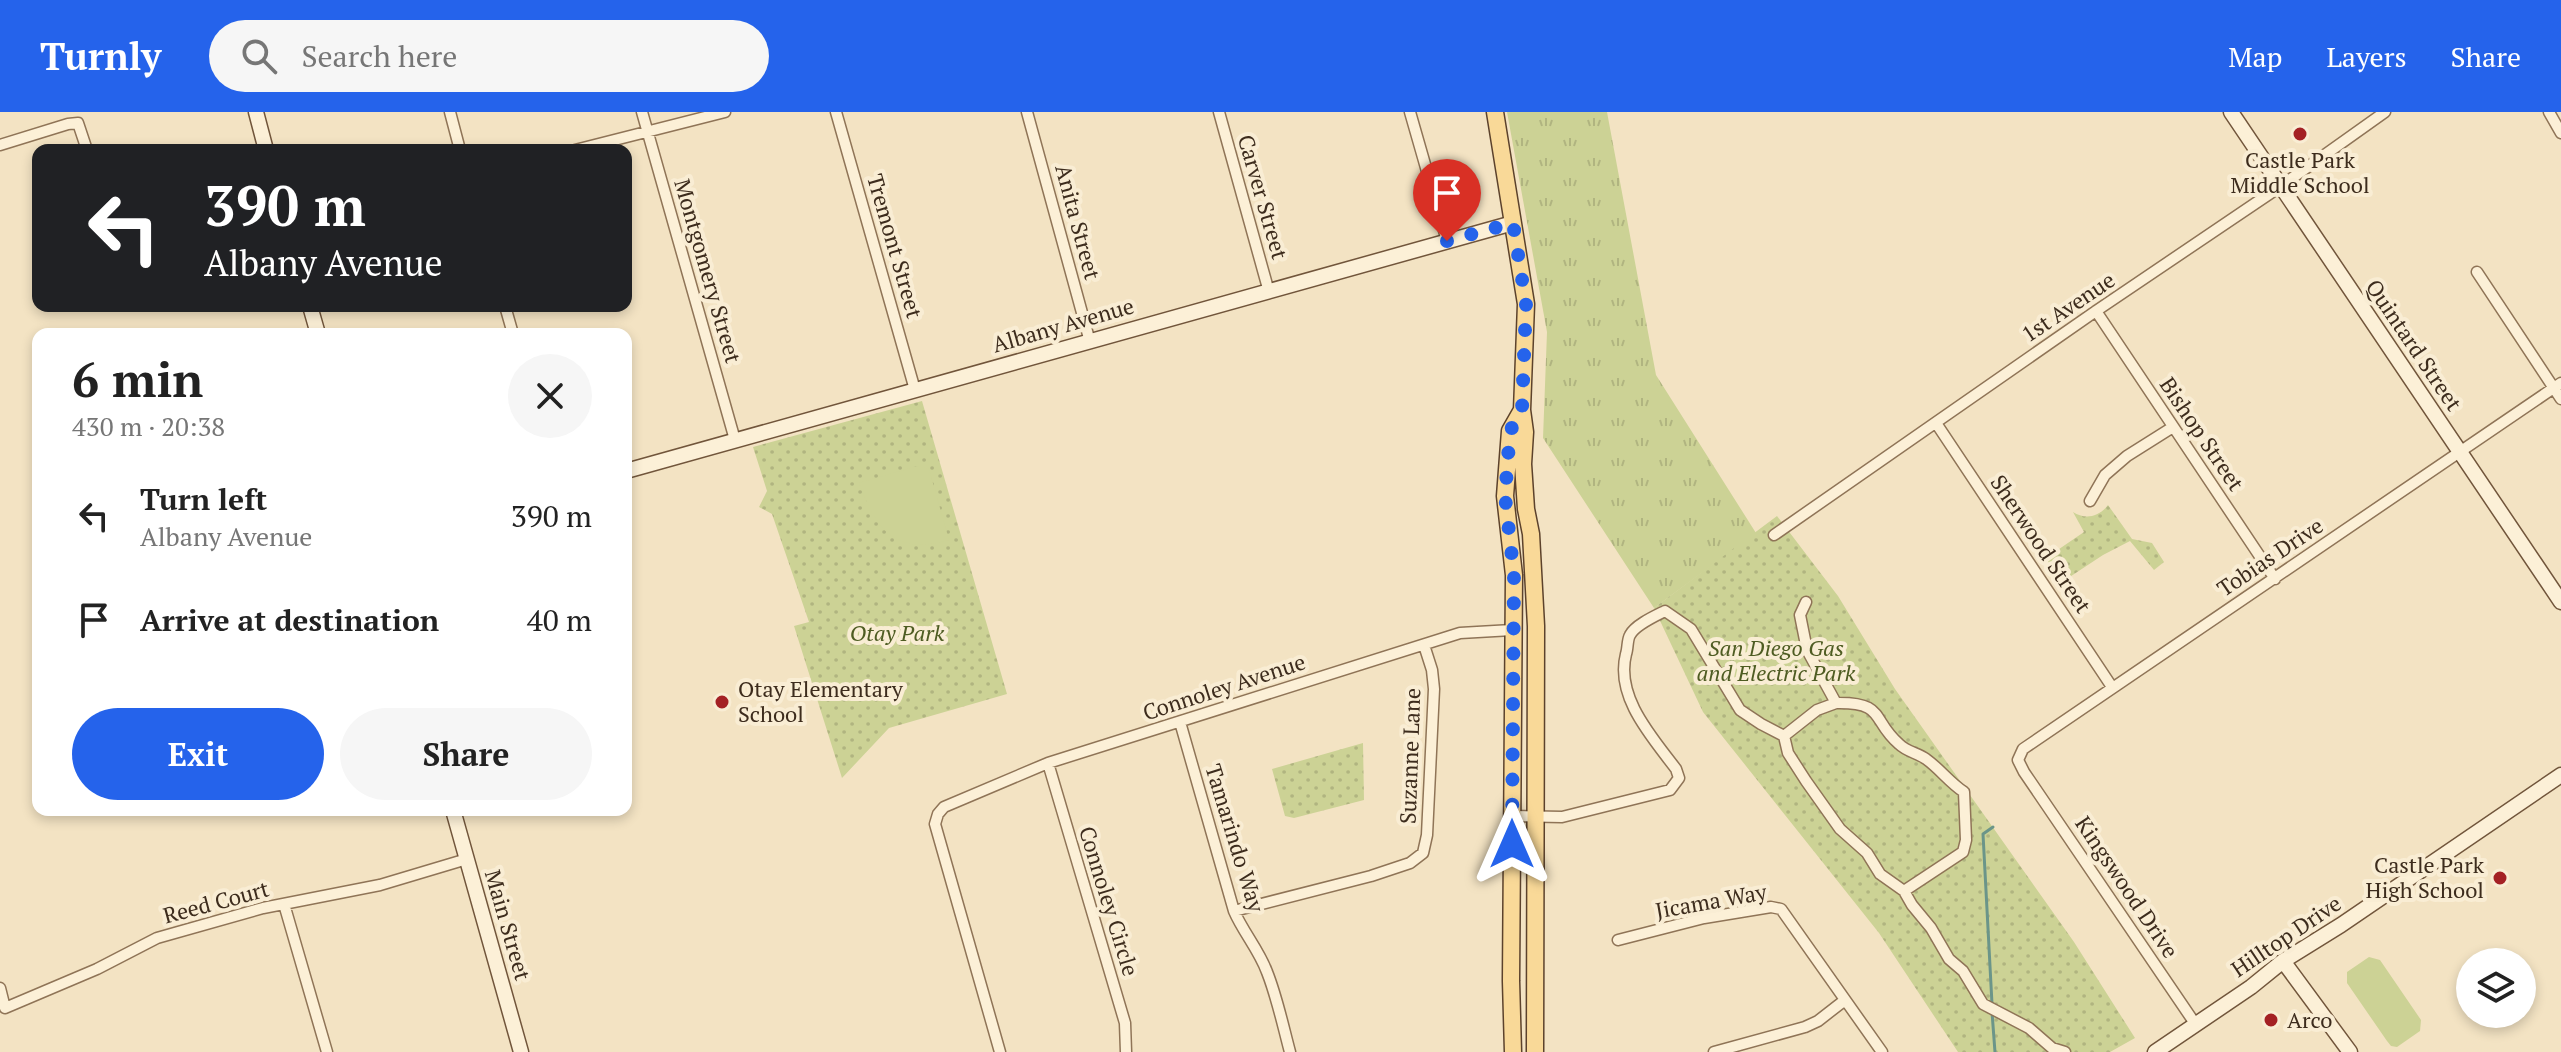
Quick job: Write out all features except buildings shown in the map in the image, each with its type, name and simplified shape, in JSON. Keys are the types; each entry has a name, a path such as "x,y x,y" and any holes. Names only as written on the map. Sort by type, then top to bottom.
{"main road":[{"path":"1495,112 1526,304 1523,464 1531,534 1536,631 1535,1052"},
{"path":"1513,1052 1514,575 1505,496 1510,431 1522,410"},
{"path":"1512,630 1536,631"}],"street":[{"path":"256,112 264,144"},
{"path":"450,112 458,144"},
{"name":"Montgomery Street","path":"642,112 735,440"},
{"path":"597,144 725,112"},
{"name":"Tremont Street","path":"836,112 915,390"},
{"name":"Anita Street","path":"1027,112 1090,342"},
{"name":"Carver Street","path":"1219,112 1269,292"},
{"path":"1410,112 1447,241"},
{"name":"Quintard Street","path":"2231,112 2561,602"},
{"name":"1st Avenue","path":"1774,535 2385,112"},
{"path":"2549,112 2561,133"},
{"path":"0,145 78,123 85,144"},
{"name":"Albany Avenue","path":"632,469 1513,223"},
{"path":"2477,272 2557,386 2561,399"},
{"name":"Bishop Street","path":"2096,311 2275,579"},
{"name":"Tobias Drive","path":"2024,772 2018,760 2023,749 2557,386"},
{"name":"Sherwood Street","path":"1936,423 2112,687"},
{"path":"2090,501 2105,475 2127,456 2173,427"},
{"path":"1806,602 1800,615 1807,650 1836,703"},
{"path":"1512,816 1562,817 1670,790 1679,778 1676,769 1634,711 1623,663 1630,635 1665,611 1681,621 1696,637 1740,710 1784,736 1788,753 1840,829 1867,853 1880,874 1904,891 1949,959 1963,971 1983,1004 2029,1028 2052,1048 2065,1052"},
{"name":"Connoley Avenue","path":"1000,1052 935,824 938,814 953,802 1048,763 1460,633 1512,630"},
{"name":"Suzanne Lane","path":"1234,911 1371,876 1410,863 1423,853 1427,835 1434,689 1424,645"},
{"path":"1784,736 1817,710 1836,703 1850,703 1879,715 1898,744 1930,762 1947,781 1964,792 1966,840 1963,852 1904,891"},
{"name":"Tamarindo Way","path":"1180,722 1234,911 1268,974 1290,1052"},
{"name":"Connoley Circle","path":"1048,763 1125,1023 1126,1052"},
{"name":"Kingswood Drive","path":"2024,772 2196,1025"},
{"name":"Hilltop Drive","path":"2155,1052 2283,961 2561,776"},
{"name":"Main Street","path":"455,816 521,1052"},
{"name":"Reed Court","path":"0,988 5,1008 97,969 157,938 263,908 380,885 467,859"},
{"path":"284,904 327,1052"},
{"name":"Jicama Way","path":"1618,940 1704,918 1771,907 1781,909 1882,1052"},
{"path":"2283,961 2350,1052"},
{"path":"1714,1052 1805,1027 1845,1000"}],"green space":[{"path":"1507,112 1607,112 1656,375 1756,533 1654,608 1543,438 1547,332"},
{"name":"Otay Park","path":"922,401 1007,694 889,728 842,778 794,626 809,622 772,514 759,507 767,491 753,447"},
{"path":"917,466 929,469 949,540 915,544 890,535 873,514 859,483"},
{"path":"2108,505 2132,539 2152,543 2164,562 2154,570 2130,541 2059,584 2043,560 2084,532 2073,512 2092,516"},
{"name":"San Diego Gas and Electric Park","path":"1777,516 1838,596 1895,689 2074,942 2135,1038 2110,1052 1958,1052 1879,933 1703,712 1654,608"},
{"path":"1363,743 1364,800 1294,818 1285,816 1272,769"},
{"path":"2369,957 2380,960 2421,1020 2420,1031 2397,1047 2387,1041 2347,983 2347,972"}],"waterway":[{"path":"1992,1004 1983,834 1993,827"},
{"path":"1992,1012 1995,1052"}],"place":[{"name":"Castle Park Middle School","path":"2300,134"},
{"name":"Otay Elementary School","path":"722,702"},
{"name":"Castle Park High School","path":"2500,878"},
{"name":"Arco","path":"2271,1020"}],"route":[{"path":"1447,241 1513,223 1526,304 1522,410 1510,431 1505,496 1514,575 1512,844"}]}
